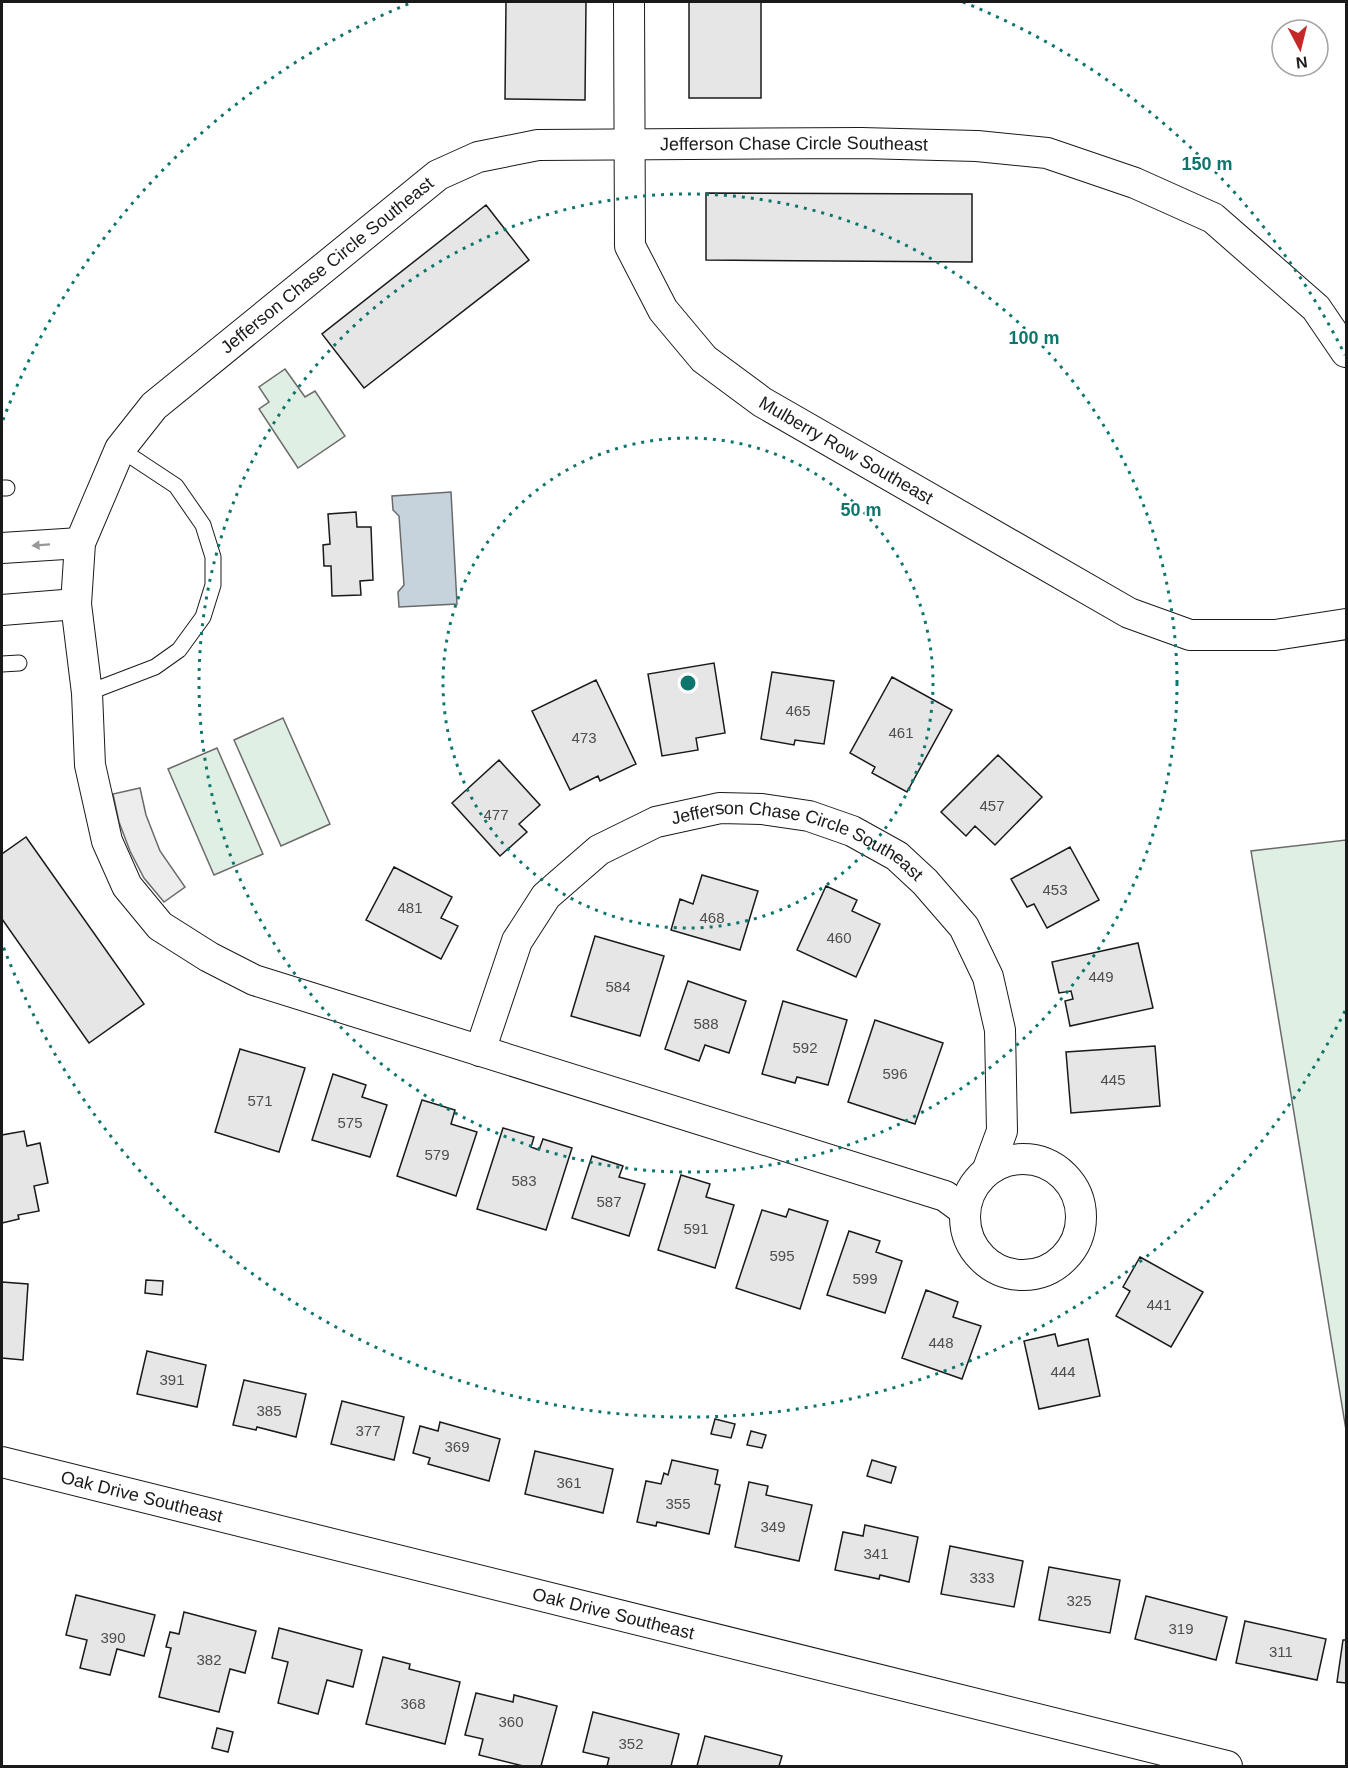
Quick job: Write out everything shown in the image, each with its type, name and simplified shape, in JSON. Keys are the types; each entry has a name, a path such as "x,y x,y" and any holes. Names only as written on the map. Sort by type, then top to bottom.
{"street":[{"name":"Mulberry Row Southeast","path":"629,2 630,246 663,310 704,359 762,402 1129,613 1191,635 1275,635 1347,624"},
{"name":"Jefferson Chase Circle Southeast","path":"480,1051 517,941 546,896 599,850 656,822 720,808 762,809 809,816 852,831 897,856 925,882 964,927 988,977 1000,1030 1002,1131 988,1169 969,1191 964,1210 945,1196 480,1051 254,980 208,957 160,926 127,886 107,841 90,765 87,693 76,604 80,543 120,449 154,406 438,175 478,157 538,146 861,143 977,146 1047,153 1136,183 1213,218 1316,308 1347,352"},
{"path":"2,548 80,543"},
{"path":"2,610 76,604"},
{"path":"964,1210 973,1249 993,1268 1017,1275 1039,1273 1058,1264 1076,1243 1081,1224 1080,1202 1069,1180 1052,1166 1027,1158 1000,1163 988,1169"},
{"name":"Oak Drive Southeast","path":"2,1462 1227,1767"}],"lane":[{"path":"87,693 155,667 179,650 202,617 213,585 213,557 203,525 176,486 120,449"},
{"path":"2,664 18,663"}],"green space":[{"path":"285,369 305,397 315,391 345,436 298,468 259,409 269,402 259,387"},
{"path":"283,718 330,824 281,846 234,740"},
{"path":"217,748 263,854 214,875 168,769"},
{"path":"1346,840 1346,1430 1251,851"}],"shaded area":[{"path":"451,492 457,604 399,607 398,592 404,585 399,516 393,510 392,496"},
{"path":"140,788 146,815 160,851 185,887 164,902 144,878 130,851 119,822 113,794"}],"building":[{"path":"506,2 586,2 585,100 505,99"},
{"path":"689,2 761,2 761,98 689,98"},
{"path":"706,193 972,194 972,262 706,260"},
{"path":"486,205 529,260 364,388 322,334"},
{"path":"356,512 357,527 371,527 373,580 360,581 361,595 332,596 331,566 324,566 323,545 330,544 328,514"},
{"path":"714,663 725,733 696,738 698,750 662,756 648,674"},
{"path":"772,672 834,681 824,744 795,740 794,745 761,739"},
{"path":"892,677 952,710 907,792 872,773 875,767 850,753"},
{"path":"596,680 636,764 600,781 598,776 570,790 532,711"},
{"path":"998,755 1042,797 995,845 975,826 966,836 941,812"},
{"path":"499,760 540,805 519,824 527,832 500,856 452,803"},
{"path":"26,837 144,1004 89,1043 2,919 2,854"},
{"path":"1070,847 1099,900 1047,928 1034,904 1027,907 1011,879"},
{"path":"394,867 452,897 441,918 458,926 441,959 366,920"},
{"path":"702,875 758,891 740,950 671,930 680,899 693,904"},
{"path":"826,886 857,900 852,911 880,924 856,977 797,950"},
{"path":"595,936 664,956 640,1036 571,1016"},
{"path":"1138,943 1153,1008 1070,1026 1065,1001 1073,999 1071,991 1059,993 1052,962"},
{"path":"688,981 746,1001 729,1053 705,1045 699,1061 665,1049"},
{"path":"783,1001 847,1020 828,1085 797,1077 795,1083 762,1074"},
{"path":"875,1020 943,1043 915,1124 848,1102"},
{"path":"1155,1046 1160,1106 1071,1113 1066,1052"},
{"path":"240,1049 305,1068 279,1152 215,1132"},
{"path":"333,1074 366,1085 362,1097 387,1105 370,1157 312,1140"},
{"path":"422,1100 455,1110 451,1124 477,1132 456,1196 397,1176"},
{"path":"503,1128 534,1137 531,1147 539,1150 543,1139 572,1148 546,1230 477,1209"},
{"path":"24,1131 27,1146 40,1143 48,1183 34,1186 39,1211 18,1215 19,1219 2,1223 2,1135"},
{"path":"592,1156 623,1166 619,1177 645,1184 629,1236 572,1218"},
{"path":"681,1175 710,1184 706,1197 734,1205 715,1268 658,1250"},
{"path":"789,1209 828,1221 800,1309 736,1288 762,1210 786,1217"},
{"path":"849,1231 880,1241 876,1252 902,1261 885,1313 827,1295"},
{"path":"1140,1257 1203,1292 1171,1347 1116,1316 1130,1291 1123,1287"},
{"path":"146,1280 163,1281 162,1295 145,1293"},
{"path":"2,1282 28,1284 23,1360 2,1358"},
{"path":"926,1290 958,1302 953,1317 981,1326 962,1379 902,1358"},
{"path":"1055,1334 1058,1346 1088,1339 1100,1396 1039,1409 1024,1341"},
{"path":"147,1351 206,1365 197,1407 137,1394"},
{"path":"244,1380 306,1394 296,1437 257,1427 256,1430 233,1425"},
{"path":"342,1401 404,1417 394,1460 331,1444"},
{"path":"715,1419 735,1424 731,1438 711,1434"},
{"path":"440,1422 500,1439 489,1481 428,1464 430,1458 413,1453 420,1426 438,1431"},
{"path":"751,1431 766,1435 762,1448 747,1445"},
{"path":"535,1451 613,1469 603,1513 525,1494"},
{"path":"672,1460 718,1470 715,1484 720,1485 709,1534 657,1522 656,1526 637,1522 646,1481 661,1484 664,1473 668,1475"},
{"path":"872,1460 896,1467 891,1483 867,1476"},
{"path":"749,1482 768,1486 766,1495 812,1505 799,1561 735,1547"},
{"path":"865,1525 918,1537 909,1582 880,1575 879,1579 835,1570 843,1532 863,1536"},
{"path":"950,1546 1023,1561 1014,1607 941,1594"},
{"path":"1049,1567 1120,1580 1110,1633 1039,1620"},
{"path":"76,1595 155,1615 144,1656 117,1649 110,1675 80,1668 87,1640 66,1635"},
{"path":"1146,1596 1227,1617 1216,1660 1135,1639"},
{"path":"184,1612 256,1631 245,1673 230,1669 219,1712 159,1697 171,1648 166,1647 170,1632 179,1634"},
{"path":"1245,1621 1326,1639 1317,1680 1236,1663"},
{"path":"279,1628 362,1650 353,1687 327,1680 318,1714 278,1703 288,1662 272,1658"},
{"path":"1343,1640 1346,1640 1346,1683 1337,1682"},
{"path":"383,1657 410,1664 409,1669 460,1682 445,1744 366,1724"},
{"path":"476,1693 513,1702 514,1695 557,1706 541,1766 523,1766 479,1755 483,1739 465,1735"},
{"path":"593,1712 679,1734 671,1766 607,1766 609,1758 583,1752"},
{"path":"217,1728 233,1732 228,1752 212,1748"},
{"path":"705,1736 782,1756 779,1766 697,1766"}]}
